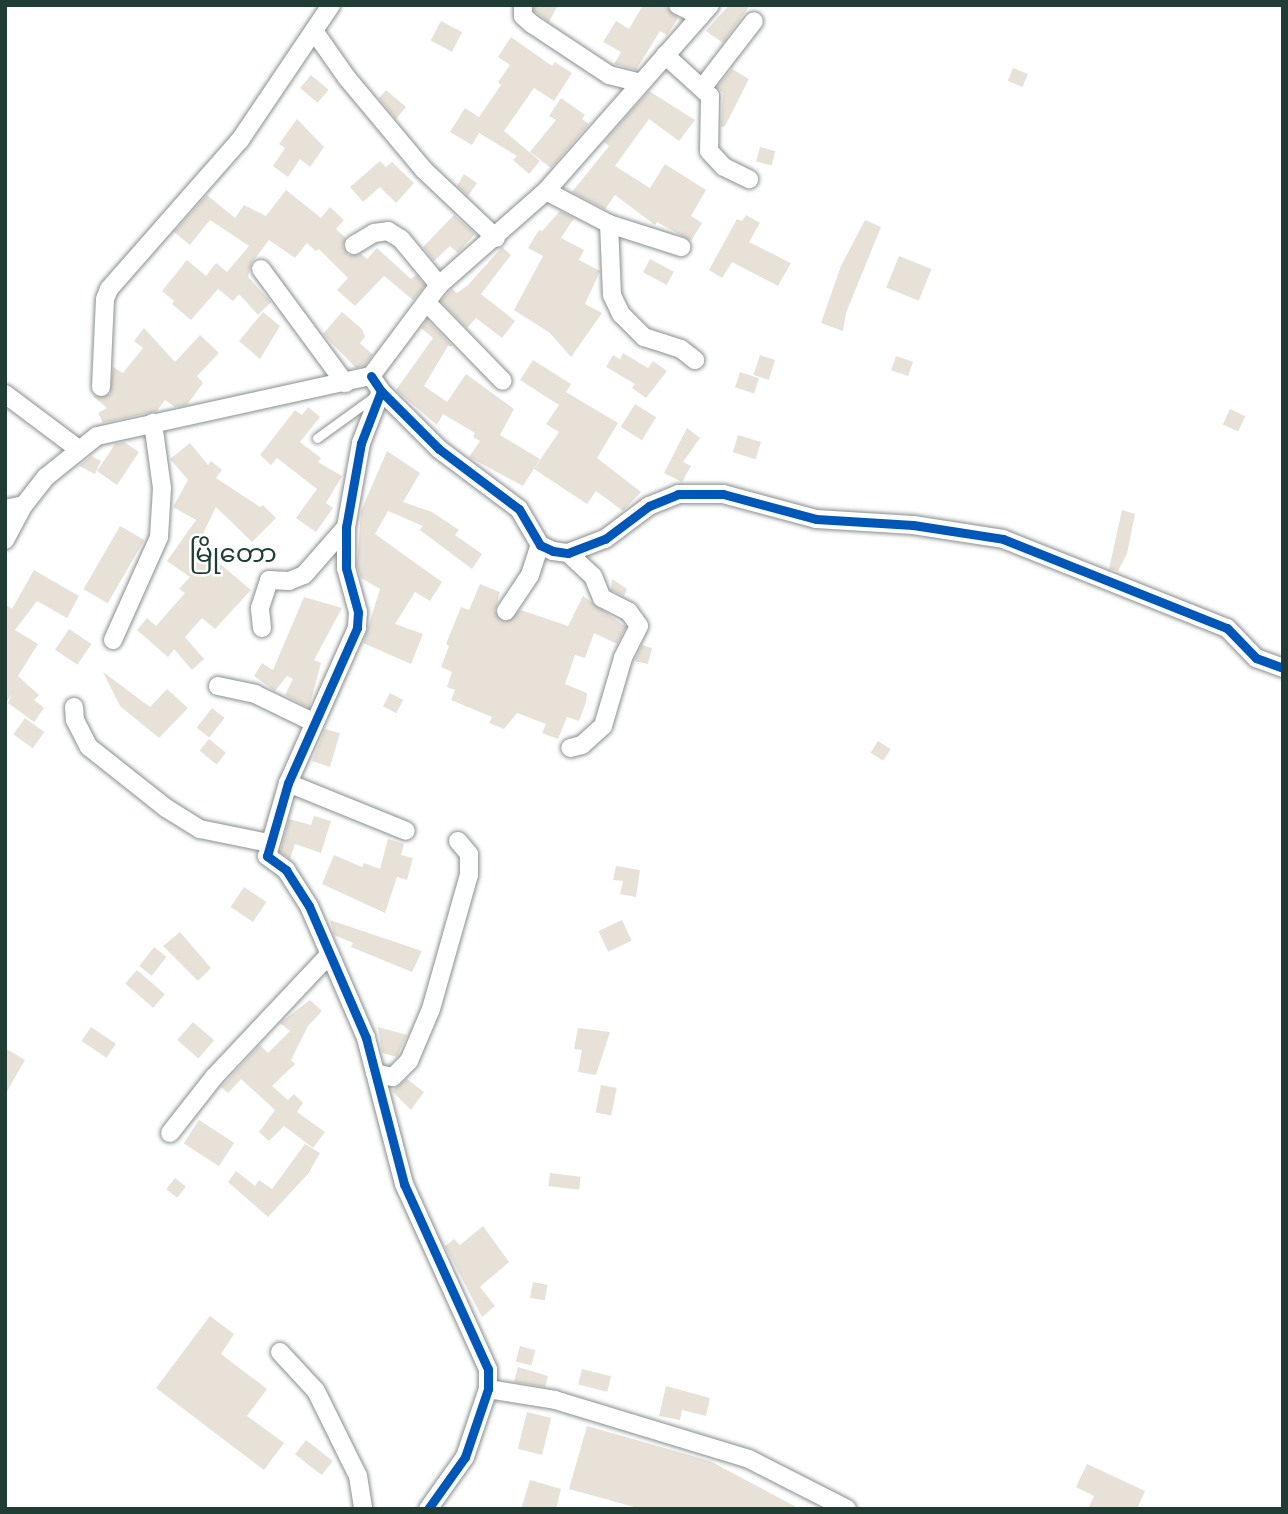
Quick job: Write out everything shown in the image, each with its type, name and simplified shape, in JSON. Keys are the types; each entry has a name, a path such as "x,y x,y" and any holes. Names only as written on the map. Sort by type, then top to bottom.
{"street":[{"path":"101,387 104,306 109,289 240,140 331,5"},
{"path":"523,5 523,16 609,75 640,83"},
{"path":"428,1509 465,1457 488,1389 488,1369 404,1184 366,1038 298,886 267,856 288,783 357,628 358,612 346,568 346,527 361,443 376,383 439,285 546,191 705,11 678,5"},
{"path":"703,87 754,21"},
{"path":"314,30 347,78 424,170 496,237"},
{"path":"665,55 703,87 713,104 706,128 709,151 724,167 749,179"},
{"path":"546,191 609,225 681,247"},
{"path":"609,225 611,295 621,314 644,337 681,349 695,360"},
{"path":"354,245 373,233 388,231 401,239 439,285"},
{"path":"261,269 345,383"},
{"path":"428,304 503,381"},
{"path":"5,540 24,505 46,477 77,449 97,436 345,383 376,383 439,450 519,509 540,545 568,553 593,576 603,598 629,611 639,626 624,658 603,726 582,745 570,748"},
{"path":"5,394 77,449"},
{"path":"113,640 159,537 162,488 153,423"},
{"path":"568,553 614,535 649,506 678,494 723,494 817,519 913,524 1003,539 1089,571 1227,628 1256,658 1283,668"},
{"path":"5,509 24,505"},
{"path":"262,628 260,608 269,580 289,580 304,575 346,527"},
{"path":"506,611 530,575 540,545"},
{"path":"218,686 254,694 313,722"},
{"path":"74,707 75,720 89,747 166,808 200,829 270,843"},
{"path":"288,783 406,831"},
{"path":"375,1073 393,1077 409,1061 432,1009 469,875 469,854 458,841"},
{"path":"170,1133 223,1067 330,955"},
{"path":"281,1352 316,1391 358,1476 363,1509"},
{"path":"488,1389 555,1400 749,1459 847,1509"}],"lane":[{"path":"317,438 376,383"}],"building":[{"path":"534,5 558,5 549,22 534,11"},
{"path":"643,5 664,5 678,18 667,35 660,31 636,70 614,64 621,52 603,42 616,21 629,29"},
{"path":"729,5 750,5 723,43 706,31"},
{"path":"441,21 462,32 452,52 431,40"},
{"path":"511,37 552,66 555,62 572,73 554,101 534,88 504,131 540,161 529,174 513,160 517,156 479,133 472,145 450,132 465,108 479,117 501,85 498,82 510,65 498,57"},
{"path":"1013,68 1028,74 1023,87 1008,81"},
{"path":"732,69 749,79 725,126 721,127 723,93 717,87"},
{"path":"311,75 329,90 318,103 300,88"},
{"path":"386,90 406,107 396,119 379,98"},
{"path":"649,91 695,120 679,141 649,119 615,166 650,188 665,164 706,190 691,216 702,223 691,241 657,222 655,225 615,195 605,209 572,192 609,146 604,142"},
{"path":"561,98 585,115 582,119 589,124 551,168 530,152 556,120 549,116"},
{"path":"297,119 324,147 310,167 300,159 288,177 273,166 285,148 279,144"},
{"path":"760,147 775,151 772,166 756,161"},
{"path":"380,161 386,167 392,162 414,183 396,203 380,187 363,202 350,187"},
{"path":"464,174 477,183 468,196 457,186"},
{"path":"286,190 321,218 330,207 344,220 336,229 346,238 343,246 348,255 361,254 367,259 377,248 411,279 416,275 425,285 413,300 384,276 355,306 337,290 348,278 319,249 316,251 307,243 295,258 269,240 251,264 248,277 271,302 258,315 239,294 233,301 218,289 191,320 172,304 174,301 162,291 187,260 206,276 216,263 227,272 249,246 210,220 190,245 174,232 207,195 235,218 244,205 266,216"},
{"path":"560,211 574,218 561,238 584,250 579,260 600,271 585,304 602,313 571,357 550,333 514,310 543,256 528,248 539,230 542,231"},
{"path":"454,215 475,234 458,253 450,246 434,261 423,247"},
{"path":"746,215 760,223 749,242 791,263 778,286 732,262 722,278 709,270 737,219 742,221"},
{"path":"865,220 881,227 846,313 843,331 821,323 841,266"},
{"path":"502,247 511,255 481,294 515,321 502,338 476,318 467,328 441,301 452,289 457,293 468,285"},
{"path":"899,256 931,269 919,301 886,288"},
{"path":"650,259 674,272 667,285 643,272"},
{"path":"263,312 280,326 260,359 239,341"},
{"path":"342,312 362,329 365,337 360,343 373,355 364,366 356,368 323,334"},
{"path":"427,320 453,346 448,346 424,386 447,402 466,374 514,409 500,435 540,459 523,486 469,457 480,441 473,437 475,433 443,414 437,425 396,390 433,338 421,328"},
{"path":"144,328 175,362 200,335 219,353 197,376 203,383 187,405 175,407 165,400 157,411 103,423 98,413 107,408 93,396 110,394 113,367 123,373 143,348 134,341"},
{"path":"623,353 648,368 653,361 667,371 646,398 632,388 635,384 606,367 613,355 620,359"},
{"path":"760,355 775,360 769,380 754,375"},
{"path":"896,356 913,362 908,376 891,370"},
{"path":"533,360 571,384 566,392 618,423 597,458 641,492 623,511 596,491 587,504 534,469 559,432 546,424 559,405 520,380"},
{"path":"740,372 759,378 754,393 735,387"},
{"path":"635,404 656,417 642,440 621,427"},
{"path":"308,407 320,417 300,442 321,458 318,462 342,476 326,503 333,508 316,532 296,518 317,489 277,458 271,465 260,455 295,410 302,415"},
{"path":"1230,409 1245,416 1238,432 1223,424"},
{"path":"687,428 700,438 683,462 691,466 682,482 664,473"},
{"path":"738,435 761,442 756,459 733,452"},
{"path":"124,442 139,452 117,485 97,471 115,444"},
{"path":"190,443 208,465 211,461 222,470 216,478 260,507 263,505 276,518 252,542 216,507 194,552 216,568 219,563 251,590 215,629 202,618 185,637 204,659 192,670 174,649 168,657 137,630 147,618 156,626 185,593 179,589 190,577 167,561 196,520 173,507 188,480 170,459"},
{"path":"387,451 420,473 403,502 432,512 459,530 455,535 482,554 472,569 420,530 423,526 388,511 375,534 442,582 430,601 415,592 395,624 423,634 411,664 363,643 380,589 361,578 357,566 361,511"},
{"path":"91,456 101,461 95,474 79,466"},
{"path":"1122,510 1135,514 1127,554 1118,571 1109,569"},
{"path":"120,526 144,540 108,603 84,589"},
{"path":"34,570 79,596 67,618 37,601 15,630 38,644 18,676 39,695 34,700 44,708 34,722 8,703 12,694 5,704 5,604 12,609"},
{"path":"612,579 627,589 624,596 611,590"},
{"path":"480,584 500,592 495,611 505,622 521,610 568,626 583,596 626,627 617,644 594,633 585,658 575,655 565,684 587,693 586,702 579,721 567,717 558,739 542,733 546,724 517,713 504,729 489,723 492,717 451,700 455,690 447,687 452,672 441,667 449,646 446,644 461,607 469,610"},
{"path":"304,597 342,608 314,660 321,663 309,708 285,695 293,679 287,676 275,691 254,676 262,663 273,670"},
{"path":"69,629 91,644 77,665 55,650"},
{"path":"642,645 652,648 648,664 634,661"},
{"path":"103,672 150,707 167,689 188,708 159,738 120,706"},
{"path":"390,693 403,700 396,713 383,706"},
{"path":"212,708 225,718 209,738 197,728"},
{"path":"25,718 44,732 33,748 13,734"},
{"path":"325,729 340,733 330,767 312,761"},
{"path":"209,739 226,753 217,765 200,751"},
{"path":"878,741 891,749 883,761 871,753"},
{"path":"314,816 331,821 321,853 295,844 290,859 280,852 289,819 311,825"},
{"path":"388,839 404,844 401,855 413,858 407,880 397,877 385,913 322,884 334,855 362,867 364,863 380,869"},
{"path":"616,866 640,870 636,897 620,894 623,881 613,880"},
{"path":"244,887 266,902 253,922 231,907"},
{"path":"330,920 422,951 412,972 351,947 353,943 334,935"},
{"path":"622,920 632,941 608,952 598,931"},
{"path":"180,932 211,968 198,981 163,946"},
{"path":"154,947 167,957 152,976 139,966"},
{"path":"137,970 165,994 153,1008 125,984"},
{"path":"310,1000 322,1011 308,1026 291,1060 295,1064 272,1086 288,1100 294,1094 303,1103 297,1112 325,1132 313,1148 284,1126 269,1141 259,1132 275,1110 241,1079 228,1093 221,1087 260,1045 268,1053 290,1031 280,1023"},
{"path":"193,1022 214,1040 198,1058 177,1040"},
{"path":"91,1027 116,1044 106,1058 81,1041"},
{"path":"378,1027 407,1035 397,1057 382,1053"},
{"path":"578,1028 610,1032 596,1075 578,1072 582,1050 574,1049"},
{"path":"5,1048 25,1060 5,1095"},
{"path":"407,1079 424,1092 411,1110 392,1091"},
{"path":"601,1085 617,1088 611,1116 596,1112"},
{"path":"199,1120 234,1143 219,1166 184,1143"},
{"path":"305,1144 320,1153 308,1174 268,1217 228,1182 236,1171 255,1186 259,1180 272,1189"},
{"path":"550,1173 581,1177 579,1190 548,1186"},
{"path":"175,1178 186,1187 177,1198 166,1189"},
{"path":"483,1226 509,1262 480,1287 495,1306 482,1317 445,1246 454,1239 460,1245"},
{"path":"533,1282 548,1285 545,1301 530,1298"},
{"path":"210,1316 234,1334 221,1354 267,1389 247,1416 284,1443 264,1470 156,1388"},
{"path":"520,1346 535,1350 531,1366 516,1361"},
{"path":"518,1367 548,1376 545,1387 514,1382"},
{"path":"582,1369 611,1376 607,1392 578,1385"},
{"path":"666,1386 710,1398 706,1416 682,1410 680,1420 659,1416"},
{"path":"527,1412 551,1418 542,1455 518,1449"},
{"path":"587,1426 710,1461 800,1509 641,1509 569,1489"},
{"path":"306,1440 333,1461 322,1475 295,1454"},
{"path":"1087,1464 1145,1491 1137,1509 1088,1509 1094,1496 1076,1487"},
{"path":"530,1480 561,1489 556,1509 521,1509"}],"cycle path":[{"path":"371,376 381,391 361,443 346,527 346,568 358,612 357,628 288,783 267,856 286,870 309,906 366,1038 404,1184 488,1369 488,1389 465,1457 428,1509"},
{"path":"381,391 439,449 519,509 540,545 553,551 568,553 605,539 649,506 678,494 723,494 816,519 913,525 1003,539 1227,628 1256,658 1283,668"}],"district":[{"name":"မြိုတော","path":"233,555"}]}
